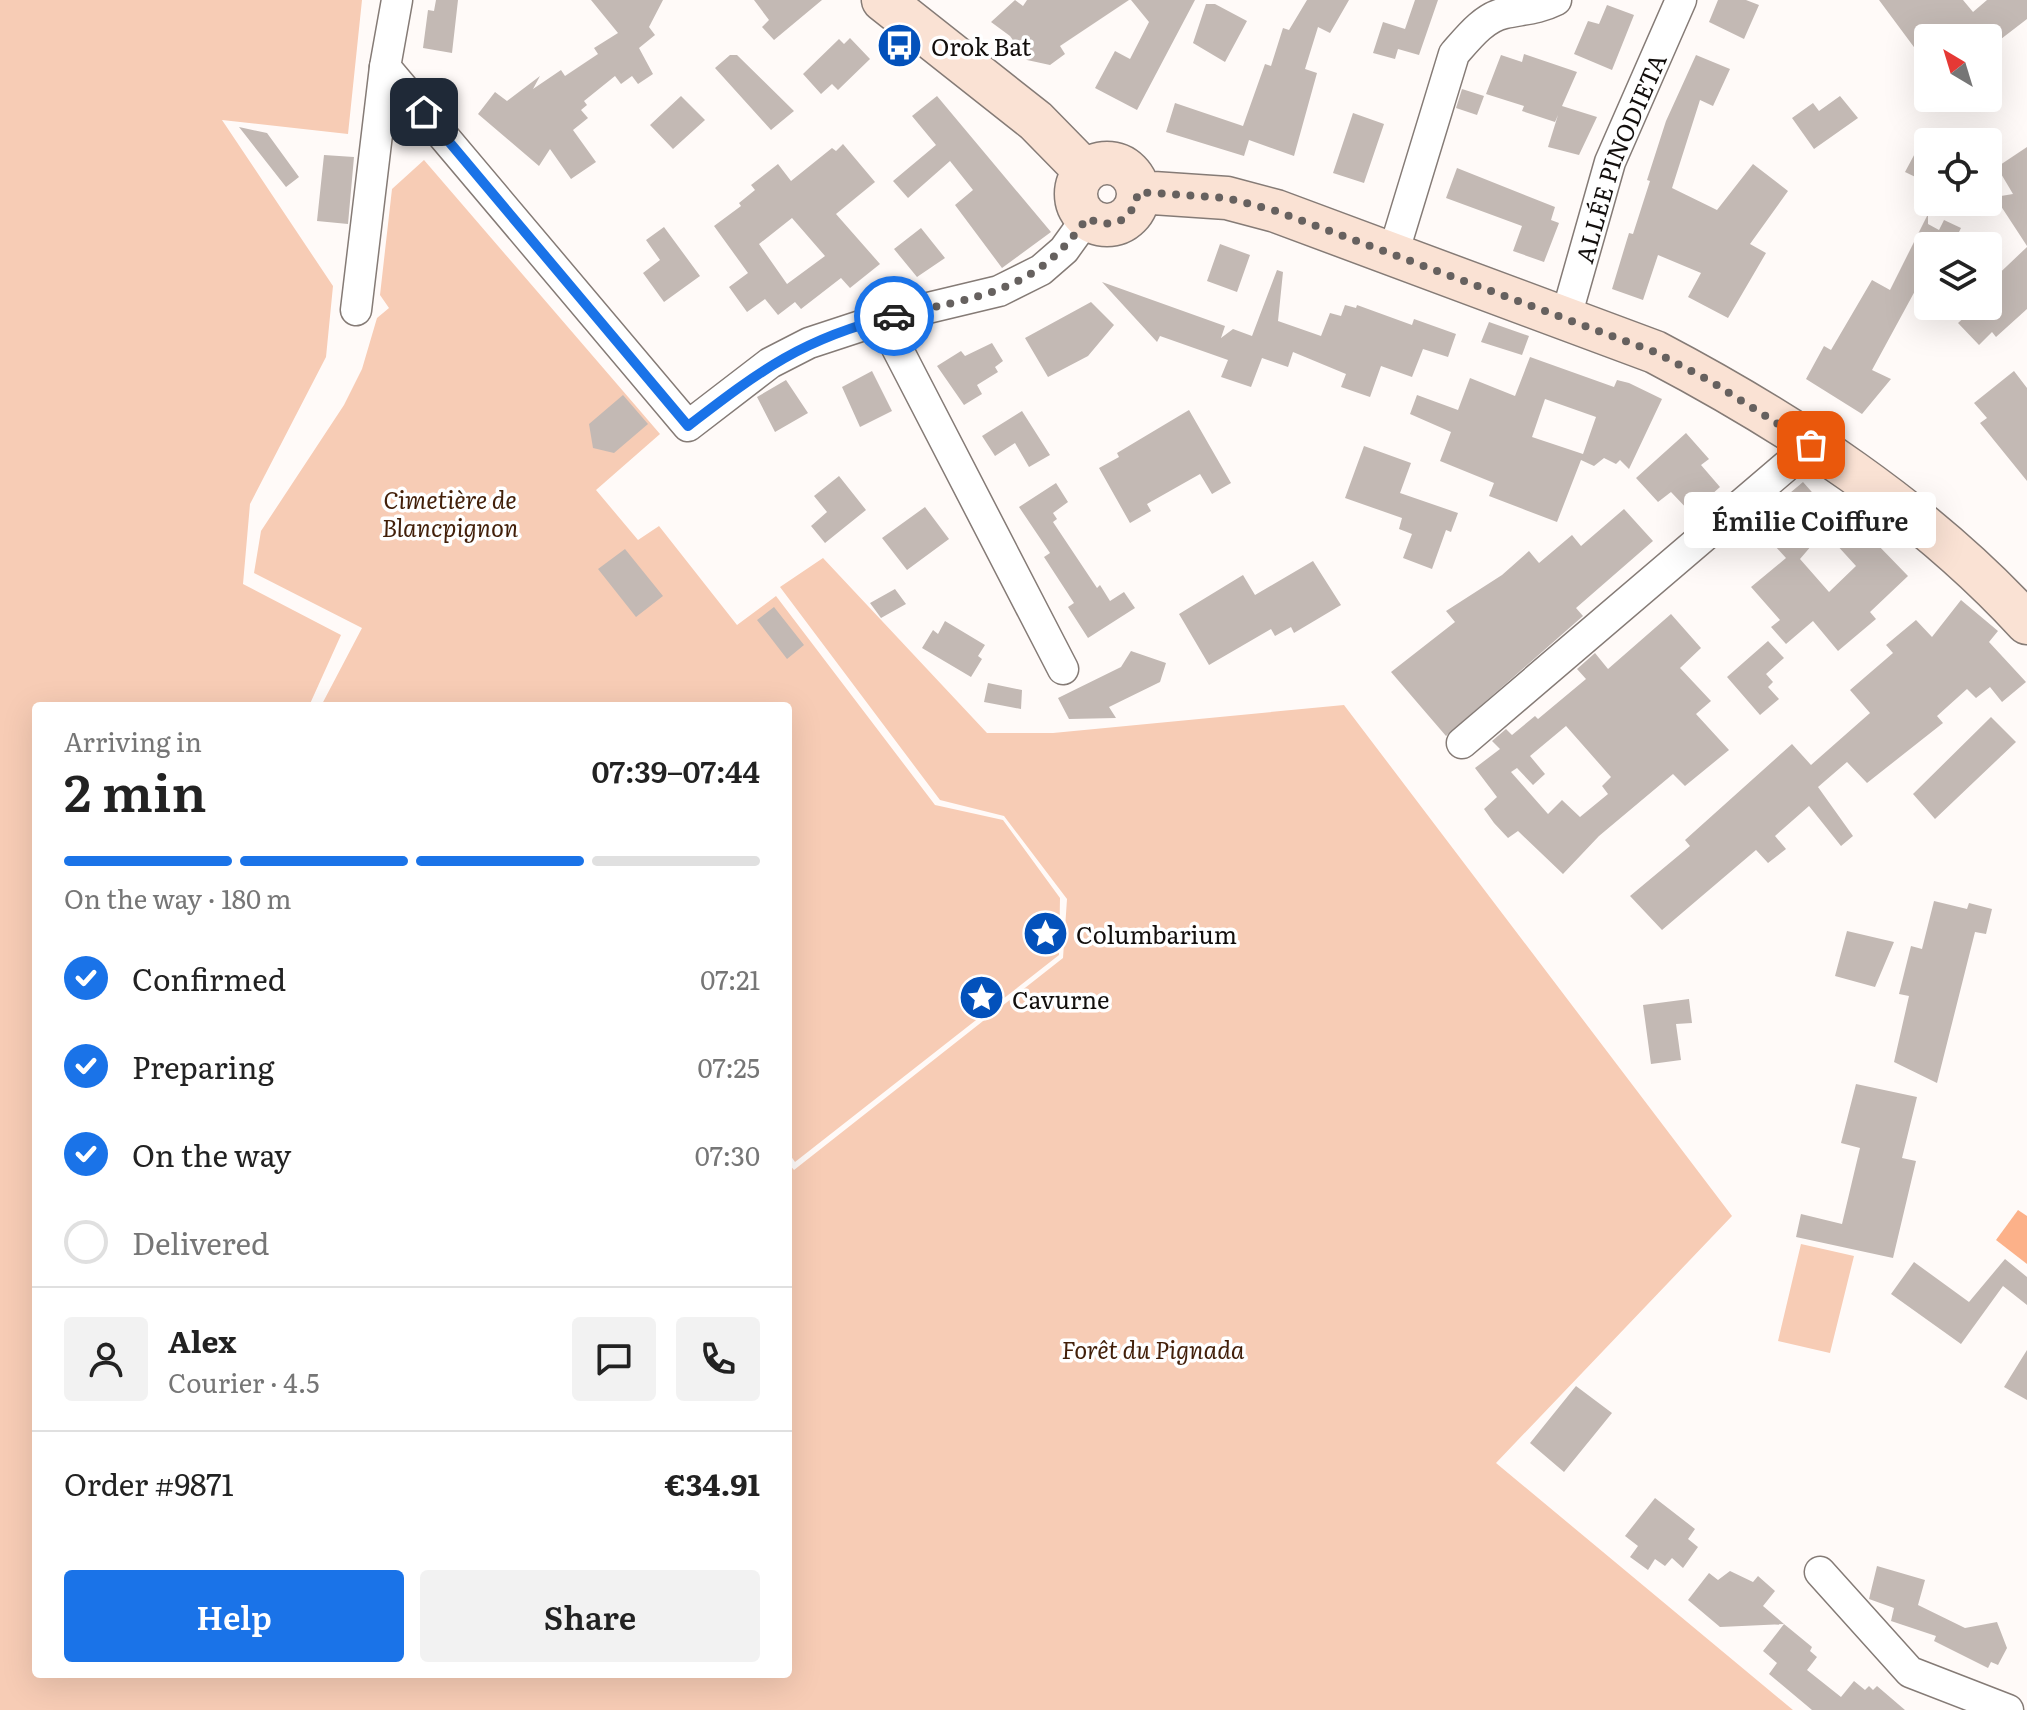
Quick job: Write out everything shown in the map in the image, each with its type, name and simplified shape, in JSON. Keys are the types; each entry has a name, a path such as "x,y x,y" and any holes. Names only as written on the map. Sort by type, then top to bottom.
{"street":[{"path":"356,310 385,67 397,0"},
{"path":"883,0 1036,121 1085,171"},
{"path":"1393,254 1454,54 1475,29 1503,13 1530,12 1556,0"},
{"name":"ALLÉE PINODIETA","path":"1566,317 1610,162 1643,80 1681,0"},
{"path":"385,67 688,426 770,363 809,343 882,319 999,291 1041,270 1064,250 1087,218"},
{"path":"1111,163 1124,168 1134,179 1138,192 1135,206 1126,218 1114,224 1100,224 1087,218 1079,208 1075,195 1085,171 1097,164 1111,163"},
{"path":"1138,192 1227,198 1276,211 1566,317 1666,358 1712,382 1811,445 1946,544 2027,623"},
{"path":"882,319 1063,669"},
{"path":"1462,743 1811,445"},
{"path":"1820,1572 1910,1672 2008,1710"}],"green space":[{"name":"Forêt du Pignada","path":"0,0 362,0 348,134 222,120 333,286 326,357 250,504 243,584 341,635 311,702 32,702 32,1678 792,1678 792,1168 794,1170 1063,958 1067,899 1004,816 940,800 780,587 823,558 987,733 1053,733 1344,705 1732,1216 1496,1463 1793,1710 0,1710"},
{"name":"Cimetière de Blancpignon","path":"424,160 660,434 596,490 638,540 659,526 737,625 776,596 935,805 1003,820 1060,898 1059,955 795,1162 792,1158 792,702 323,702 362,628 254,573 261,531 344,405 362,369 377,318 389,308 380,295 392,189"},
{"path":"1801,1244 1854,1256 1830,1353 1778,1341"}],"shaded area":[{"path":"2018,1210 2027,1216 2027,1264 1996,1240"}],"building":[{"path":"436,0 458,0 452,53 423,48 428,10 434,11"},
{"path":"591,0 663,0 649,27 655,35 639,48 653,74 638,84 632,76 621,84 615,76 584,101 587,105 581,110 588,118 573,130 596,162 571,179 550,149 539,166 478,114 495,92 507,101 540,76 533,89 561,70 565,76 598,54 594,48 618,33"},
{"path":"754,0 822,0 774,40 762,27 769,20"},
{"path":"1015,0 1023,6 1027,0 1129,0 1060,46 1065,54 1050,65 1027,60 1010,36 991,22"},
{"path":"1131,0 1195,0 1137,110 1095,88 1115,51 1130,59 1149,22"},
{"path":"1307,0 1349,0 1330,33 1318,27 1305,69 1317,73 1294,156 1249,140 1244,156 1166,132 1175,103 1243,126 1265,64 1271,66 1283,28 1289,30"},
{"path":"1415,0 1438,0 1419,55 1398,49 1395,59 1373,53 1383,22 1405,29"},
{"path":"1718,0 1746,0 1759,5 1744,39 1709,22"},
{"path":"1879,0 1963,0 1973,12 1987,0 2027,0 2027,19 2002,38 2002,24 1914,24 1914,47"},
{"path":"1206,4 1215,4 1247,21 1225,62 1193,43"},
{"path":"1607,5 1634,15 1612,70 1574,54 1588,21 1599,24"},
{"path":"850,38 870,59 838,90 832,84 821,94 803,74 839,39 844,44"},
{"path":"1524,54 1577,72 1562,106 1597,117 1579,155 1548,147 1558,115 1555,122 1522,111 1524,106 1486,94 1501,55 1522,62"},
{"path":"730,55 737,55 794,111 771,130 715,68"},
{"path":"1696,55 1730,69 1713,106 1700,100 1672,188 1717,210 1753,164 1788,191 1750,244 1766,253 1728,318 1688,297 1701,273 1658,255 1643,300 1612,289 1629,233 1633,234 1666,121"},
{"path":"1462,89 1484,96 1477,115 1456,108"},
{"path":"681,96 705,120 673,149 650,125"},
{"path":"937,96 1051,232 1002,268 955,205 973,190 950,161 908,198 893,181 936,145 912,116"},
{"path":"1840,96 1858,118 1814,149 1792,118 1813,103 1819,111"},
{"path":"1353,113 1384,124 1364,183 1333,173"},
{"path":"239,127 267,133 299,177 286,187"},
{"path":"843,144 875,182 836,214 880,264 850,288 841,278 801,309 795,302 778,315 765,299 747,312 729,287 748,273 714,226 741,206 739,203 755,190 751,185 778,164 791,181 832,148 836,151","holes":["792,218 825,256 787,284 759,244"]},
{"path":"2027,147 2027,246 2002,208 2002,196 2013,194 2002,175 2002,164"},
{"path":"324,155 354,157 348,224 317,221"},
{"path":"1914,155 1914,176 1905,172"},
{"path":"1457,168 1555,207 1551,220 1559,223 1544,262 1513,251 1522,226 1446,198"},
{"path":"1927,216 1928,224 1939,230 1944,220 1961,228 1959,232 1919,232"},
{"path":"664,227 700,276 664,302 643,273 660,260 646,240"},
{"path":"921,228 945,258 917,277 894,249"},
{"path":"1914,242 1914,293 1872,370 1891,379 1862,414 1806,379 1824,346 1831,350 1872,280 1890,290"},
{"path":"1220,244 1250,255 1237,292 1207,281"},
{"path":"2027,247 2027,309 1996,337 1992,332 1979,345 1958,323 1961,320 2002,320 2002,271"},
{"path":"1277,270 1283,272 1278,321 1321,336 1330,313 1341,316 1345,305 1356,308 1357,305 1412,325 1414,319 1456,334 1448,357 1423,349 1412,377 1381,366 1370,397 1341,387 1346,374 1293,352 1288,367 1262,358 1251,387 1221,377 1228,360 1160,336 1157,342 1102,282 1225,326 1221,338 1233,329 1252,336"},
{"path":"1091,302 1114,325 1088,356 1048,377 1025,338"},
{"path":"1489,322 1529,336 1522,355 1481,342"},
{"path":"992,343 1003,361 995,367 998,372 977,385 982,394 964,405 937,366 961,351 965,356"},
{"path":"1530,357 1614,387 1617,380 1629,383 1662,399 1629,469 1620,460 1616,464 1604,458 1594,466 1581,460 1557,522 1489,496 1494,483 1440,461 1451,432 1410,414 1417,395 1458,410 1470,378 1515,396","holes":["1545,399 1596,417 1583,454 1532,437"]},
{"path":"872,371 892,411 860,427 842,387"},
{"path":"2014,371 2027,388 2027,481 1980,423 1987,418 1974,403"},
{"path":"786,380 808,413 775,432 757,397"},
{"path":"623,395 648,424 614,453 593,448 589,424"},
{"path":"1189,410 1231,483 1212,494 1200,474 1147,504 1151,511 1130,523 1099,468 1119,457 1117,453"},
{"path":"1022,411 1050,455 1029,467 1015,443 995,456 982,436"},
{"path":"1686,433 1709,459 1701,465 1720,487 1691,513 1671,492 1658,502 1636,478"},
{"path":"1364,446 1411,463 1400,493 1458,513 1451,532 1446,530 1432,569 1403,558 1412,534 1399,529 1402,518 1345,498"},
{"path":"839,476 866,510 825,543 811,526 827,512 814,496"},
{"path":"1803,482 1834,517 1843,509 1908,576 1870,612 1876,619 1838,651 1813,621 1786,644 1771,627 1780,620 1751,587 1786,558 1754,523","holes":["1824,531 1856,566 1829,592 1800,559"]},
{"path":"1056,483 1068,502 1053,513 1057,519 1053,522 1097,588 1100,585 1110,601 1124,592 1135,608 1088,638 1068,607 1074,603 1044,557 1050,553 1019,507"},
{"path":"925,507 949,539 907,570 882,538"},
{"path":"1624,509 1653,541 1576,608 1583,616 1446,736 1391,672 1455,622 1446,611 1502,575 1529,551 1539,563 1572,535 1581,546"},
{"path":"625,549 663,596 636,617 598,569"},
{"path":"1313,561 1341,605 1294,633 1291,627 1275,636 1271,629 1209,665 1179,614 1243,575 1255,595"},
{"path":"895,589 906,604 881,618 870,603"},
{"path":"1961,600 1998,631 1989,642 2026,682 2002,702 1990,687 1976,698 1967,689 1937,716 1943,723 1867,783 1847,762 1818,787 1853,836 1841,846 1809,806 1775,836 1786,849 1768,863 1756,850 1662,930 1630,896 1690,846 1685,840 1792,744 1811,765 1870,713 1850,690 1893,653 1886,645 1916,620 1932,637"},
{"path":"774,607 804,645 787,659 757,620"},
{"path":"1671,614 1701,648 1680,668 1711,701 1696,714 1729,750 1685,786 1673,774 1599,836 1563,874 1518,831 1508,838 1494,823 1484,809 1497,797 1475,768 1500,749 1492,741 1506,729 1512,735 1535,716 1538,719 1586,679 1577,669 1595,653 1608,669","holes":["1566,726 1611,777 1602,786 1608,794 1580,817 1562,800 1548,814 1511,772 1517,768 1533,785 1545,774 1530,756"]},
{"path":"945,621 985,645 978,656 982,659 971,677 922,648 933,630 938,634"},
{"path":"1768,641 1784,658 1766,674 1773,682 1768,687 1779,699 1760,715 1727,677"},
{"path":"1131,651 1166,663 1160,682 1109,707 1116,718 1069,719 1058,698 1121,667"},
{"path":"988,683 1022,690 1021,709 984,702"},
{"path":"1991,717 2016,742 1935,819 1913,794"},
{"path":"1934,901 1967,909 1969,903 1992,909 1986,934 1975,932 1937,1083 1894,1062 1909,996 1899,994 1911,946 1922,949"},
{"path":"1847,931 1894,942 1875,987 1835,976"},
{"path":"1689,999 1692,1023 1676,1024 1681,1060 1651,1064 1643,1005"},
{"path":"1856,1084 1917,1097 1902,1158 1916,1161 1893,1258 1796,1237 1801,1214 1842,1224 1860,1148 1841,1143"},
{"path":"2005,1259 2027,1277 2027,1305 2003,1286 1961,1344 1891,1294 1914,1262 1969,1302"},
{"path":"2027,1350 2027,1400 2004,1387"},
{"path":"1576,1386 1612,1413 1564,1472 1530,1443"},
{"path":"1655,1498 1695,1529 1688,1539 1698,1547 1683,1568 1672,1558 1665,1566 1655,1559 1648,1570 1630,1557 1638,1546 1625,1536"},
{"path":"1877,1566 1925,1580 1918,1605 1965,1628 1997,1622 2007,1648 1998,1665 1991,1662 1988,1668 1934,1641 1936,1636 1891,1621 1894,1608 1869,1599"},
{"path":"1730,1571 1753,1582 1758,1576 1775,1591 1763,1606 1784,1624 1720,1627 1688,1600 1709,1573 1718,1580"},
{"path":"1784,1624 1812,1647 1810,1651 1817,1657 1807,1670 1841,1697 1854,1681 1865,1690 1869,1686 1873,1690 1877,1686 1905,1710 1812,1710 1769,1674 1777,1663 1763,1651"}],"way so far":[{"path":"894,316 999,291 1041,270 1064,250 1087,218 1100,224 1114,224 1126,218 1135,206 1138,192 1161,197 1196,195 1227,198 1276,211 1655,352 1712,382 1811,445"}],"place":[{"name":"Orok Bat","path":"900,45"},
{"name":"Émilie Coiffure","path":"1811,445"},
{"name":"Columbarium","path":"1045,933"},
{"name":"Cavurne","path":"981,998"}],"route":[{"path":"424,112 688,426 770,363 809,343 894,316"}]}
